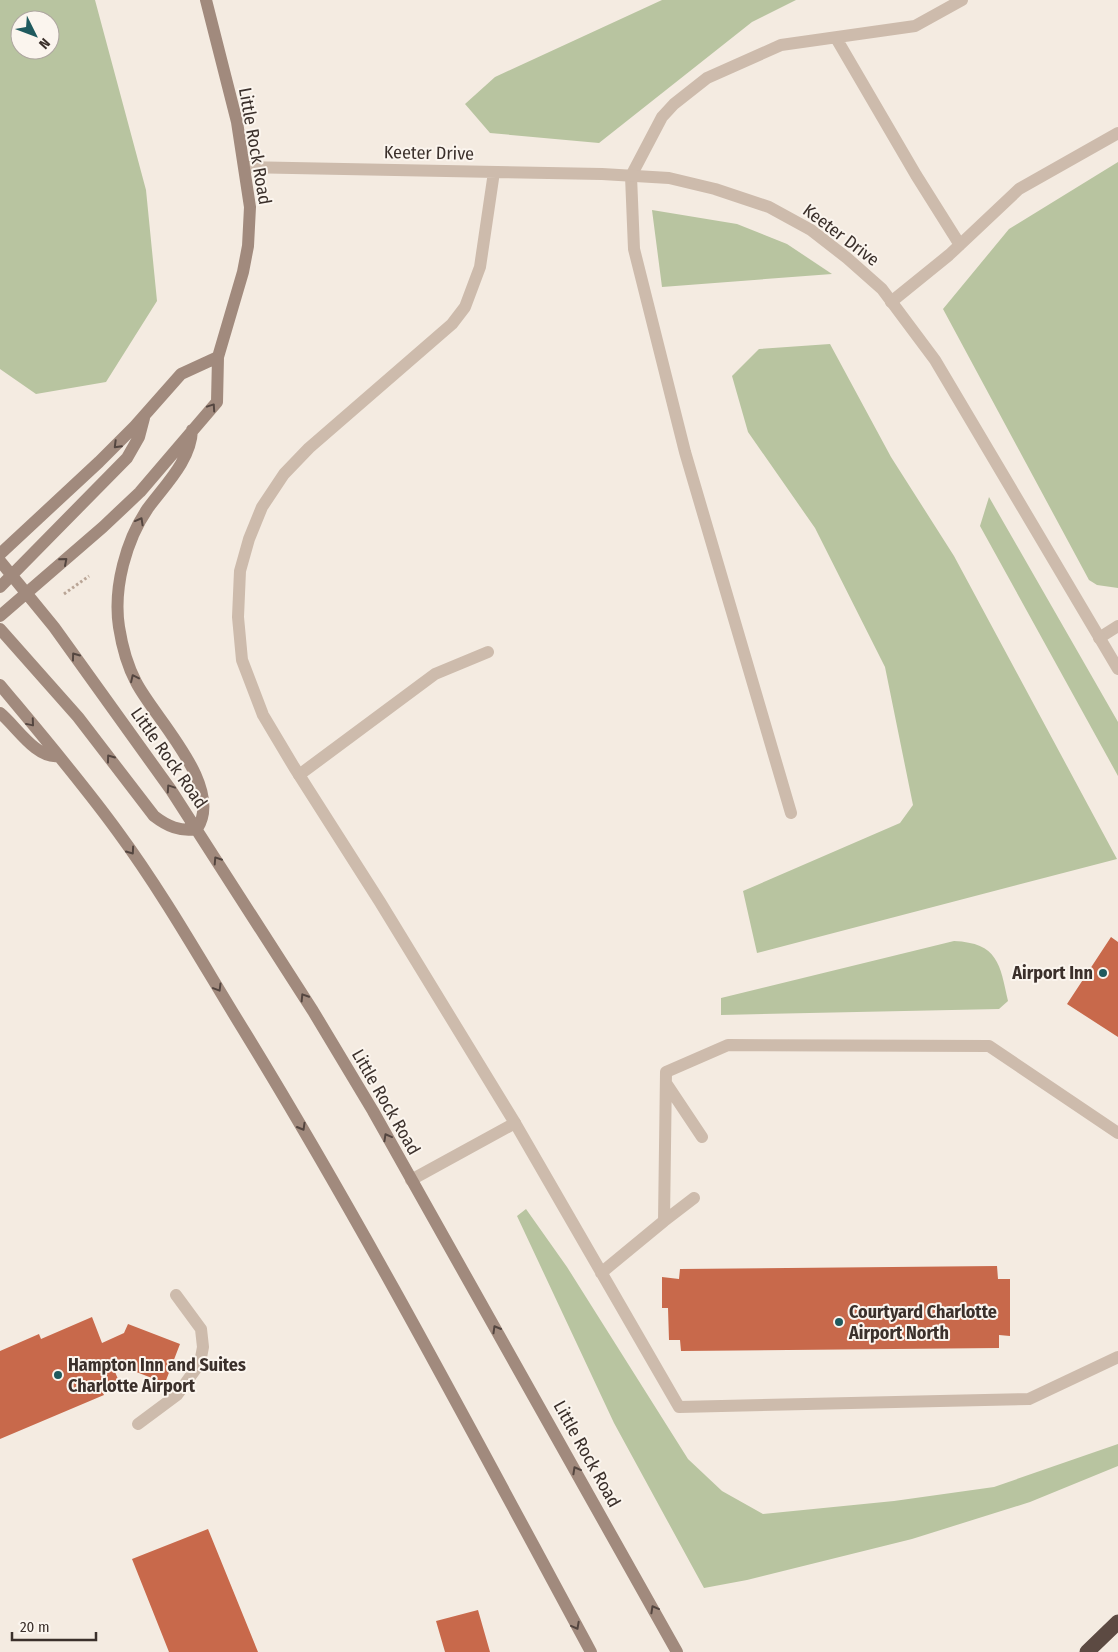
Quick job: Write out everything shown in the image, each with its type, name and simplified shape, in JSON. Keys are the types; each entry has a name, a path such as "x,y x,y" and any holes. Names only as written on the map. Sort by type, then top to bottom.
{"highway":[{"path":"1087,1652 1118,1622"}],"main road":[{"name":"Little Rock Road","path":"0,616 103,527 140,492 217,402 218,357 238,291 248,246 250,207 237,122 206,0"},
{"path":"0,554 99,462 181,374 218,357"},
{"path":"0,587 127,458 139,437 144,415"},
{"path":"0,629 99,742 154,816 174,828 184,830 197,828 200,823 203,807 198,781 188,760 136,681 122,642 118,614 121,578 135,532 148,508 180,466 190,445 192,430"},
{"name":"Little Rock Road","path":"0,561 60,635 145,753 197,828 313,1011 373,1111 677,1652"},
{"path":"0,600 13,601 27,593"},
{"path":"0,685 118,831 147,874 292,1110 352,1214 590,1652"},
{"path":"0,713 32,746 47,755 58,756"}],"street":[{"path":"791,813 685,452 641,278 634,249 631,176 662,117 674,104 707,78 781,45 915,26 962,0"},
{"path":"836,38 916,175 960,245"},
{"path":"891,302 960,245 1019,189 1118,133"},
{"name":"Keeter Drive","path":"245,167 602,174 669,178 715,188 769,207 811,230 882,289 936,360 1118,669"},
{"path":"494,172 480,267 465,307 452,324 309,448 284,474 262,508 249,539 240,571 238,617 242,660 263,715 515,1123 679,1408 1029,1399 1118,1357"},
{"path":"1099,638 1118,626"},
{"path":"299,775 435,674 488,652"},
{"path":"664,1220 666,1072 728,1045 989,1046 1118,1133"},
{"path":"666,1083 702,1137"},
{"path":"411,1180 515,1123"},
{"path":"602,1273 664,1220 694,1198"},
{"path":"138,1424 177,1395 200,1363 204,1347 201,1329 176,1295"}],"path":[{"path":"64,594 88,576"}],"green space":[{"path":"0,0 95,0 146,190 157,301 106,382 36,394 0,369"},
{"path":"662,0 796,0 752,22 599,143 490,133 465,104 495,77"},
{"path":"1118,162 1118,588 1097,585 1089,580 943,309 1009,229"},
{"path":"652,210 737,224 787,244 832,274 662,287"},
{"path":"830,344 891,457 954,556 1117,859 757,953 743,891 900,823 913,805 885,667 815,528 748,432 732,376 759,349"},
{"path":"989,497 1118,722 1118,776 980,526"},
{"path":"954,941 980,946 994,958 999,966 1008,1001 999,1009 721,1015 721,998"},
{"path":"526,1209 567,1267 688,1459 722,1491 763,1514 894,1501 994,1487 1118,1444 1118,1466 1030,1502 912,1539 747,1580 704,1588 614,1423 517,1216"}],"building":[{"name":"Airport Inn","path":"1111,937 1118,942 1118,1037 1067,1004"},
{"name":"Courtyard Charlotte Airport North","path":"997,1266 998,1279 1010,1279 1010,1336 999,1335 999,1348 681,1351 680,1340 669,1340 668,1308 662,1308 662,1277 679,1279 680,1269"},
{"name":"Hampton Inn and Suites Charlotte Airport","path":"92,1317 102,1343 124,1333 128,1324 180,1344 165,1383 118,1365 113,1367 120,1384 102,1391 104,1395 0,1439 0,1351 39,1334 41,1339"},
{"path":"208,1529 258,1652 169,1652 132,1559"},
{"path":"478,1610 490,1652 445,1652 436,1621"}],"place":[{"name":"Airport Inn","path":"1103,973"},
{"name":"Courtyard Charlotte Airport North","path":"839,1322"},
{"name":"Hampton Inn and Suites Charlotte Airport","path":"58,1375"}]}
